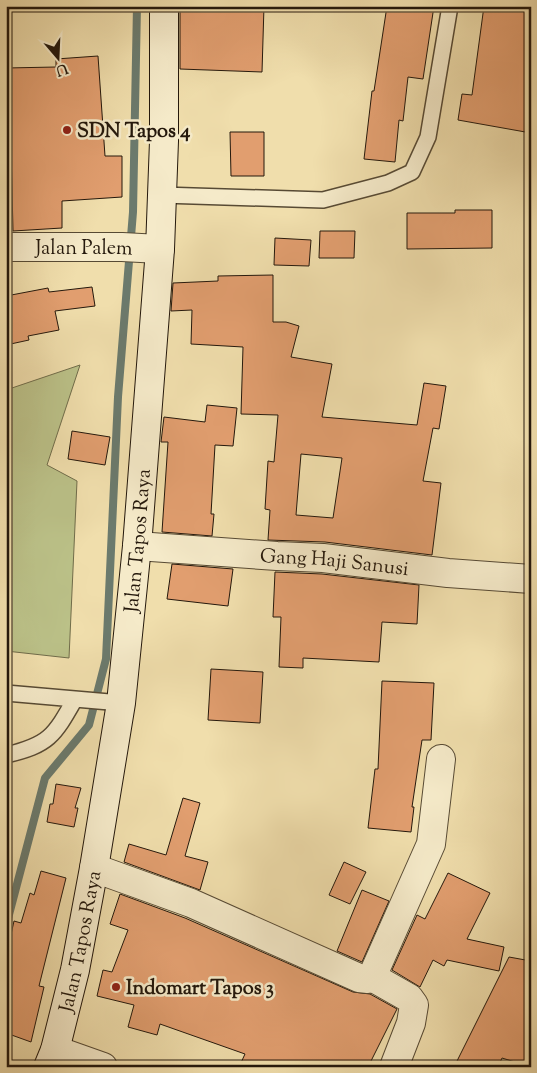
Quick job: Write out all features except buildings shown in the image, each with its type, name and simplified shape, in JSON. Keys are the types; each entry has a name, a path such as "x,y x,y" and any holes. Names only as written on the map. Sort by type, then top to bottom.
{"street":[{"name":"Jalan Tapos Raya","path":"51,1059 75,970 94,868 138,546 141,248 162,195 164,6"},
{"name":"Jalan Palem","path":"6,246 141,248"},
{"name":"Gang Haji Sanusi","path":"138,546 323,558 448,573 531,579"},
{"path":"94,868 191,903 358,978 368,979 372,977 431,844 441,759"},
{"path":"372,977 409,998 414,1005 411,1023 394,1067"},
{"path":"51,1059 102,1067"}],"lane":[{"path":"162,195 323,200 388,183 412,172 428,137 450,6"},
{"path":"6,693 117,703"},
{"path":"6,755 27,750 41,744 59,728 79,700"}],"green space":[{"path":"80,365 47,465 77,481 69,658 6,651 6,390"}],"waterway":[{"path":"6,926 45,778 89,725 106,659 118,397 133,212 137,6"}],"place":[{"name":"SDN Tapos 4","path":"67,130"},
{"name":"Indomart Tapos 3","path":"116,987"}]}
